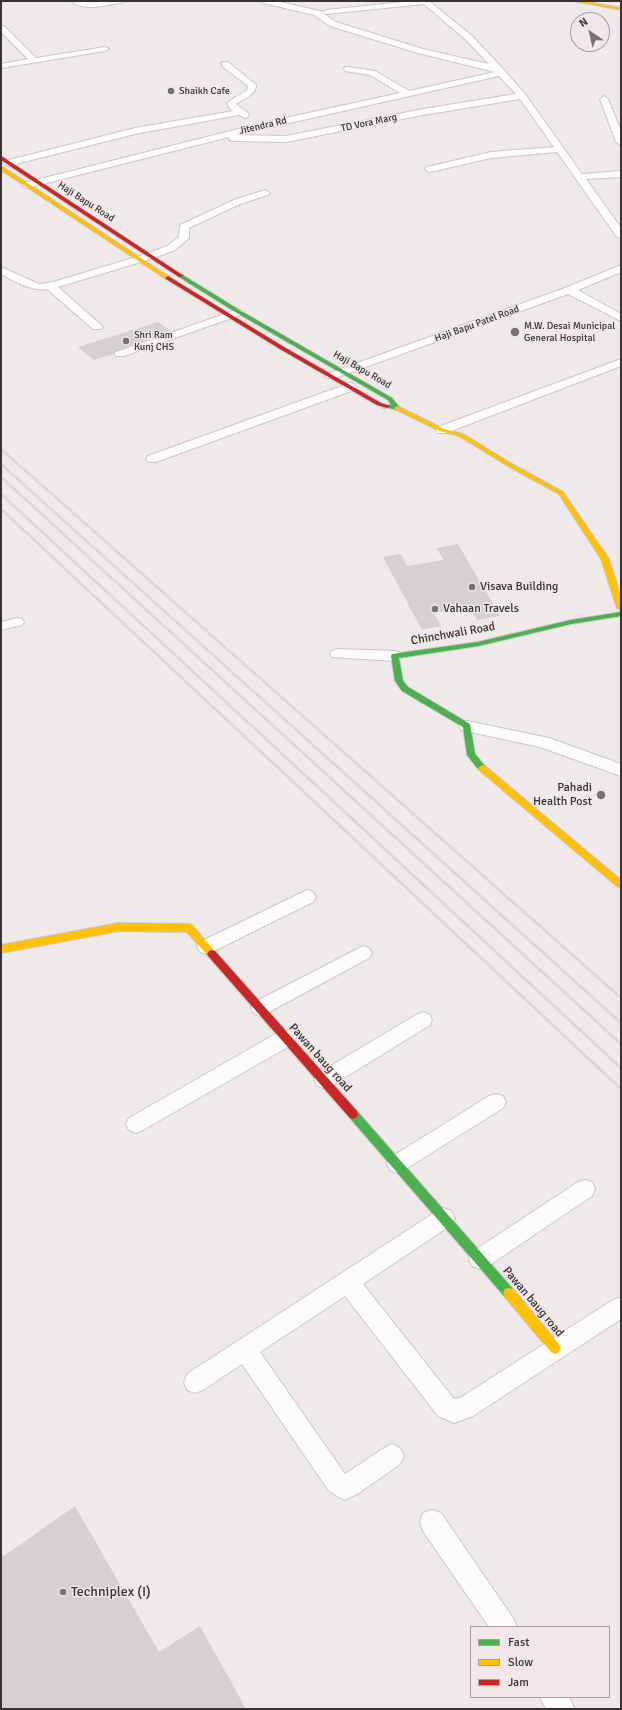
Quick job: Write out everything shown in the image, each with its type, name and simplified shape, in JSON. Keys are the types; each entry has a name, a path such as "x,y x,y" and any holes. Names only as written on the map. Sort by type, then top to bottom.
{"street":[{"path":"75,1 91,5 121,1"},
{"path":"266,1 317,13 333,24 421,51 500,71"},
{"path":"326,12 437,1"},
{"path":"576,1 621,9"},
{"path":"426,2 469,38 522,96 621,235"},
{"path":"1,28 34,60"},
{"path":"1,66 105,49"},
{"path":"225,64 252,85 250,92 231,103 232,106 262,126"},
{"path":"348,69 372,73 408,94"},
{"name":"Jitendra Rd","path":"27,185 215,137 408,94 500,71"},
{"name":"TD Vora Marg","path":"215,137 286,140 423,112 522,96"},
{"path":"604,99 621,142"},
{"path":"5,164 135,131 240,112"},
{"path":"277,114 287,120"},
{"path":"430,169 491,155 559,149"},
{"name":"Haji Bapu Road","path":"5,164 97,222 144,258"},
{"name":"Haji Bapu Road","path":"5,164 27,185 86,225 144,258 234,314 273,331 390,399 397,408"},
{"path":"580,177 621,174"},
{"path":"1,270 26,283 39,287 50,286 93,274 171,248 184,238 184,227 237,202 265,193"},
{"path":"60,208 71,205"},
{"path":"86,225 97,222"},
{"name":"Haji Bapu Patel Road","path":"331,376 569,290 621,268"},
{"path":"50,286 97,327"},
{"path":"569,290 621,318"},
{"path":"120,354 234,314"},
{"name":"Haji Bapu Road","path":"234,314 260,336 379,404 397,408"},
{"path":"260,336 273,331"},
{"path":"442,430 621,362"},
{"path":"152,459 350,387"},
{"path":"369,398 381,394"},
{"path":"397,408 442,430 461,435 510,465 561,492 605,559 621,608"},
{"name":"Chinchwali Road","path":"395,656 478,644 571,622 621,614"},
{"path":"1,626 17,622"},
{"path":"337,654 395,656 399,681 405,689 468,726 543,742 621,770"},
{"path":"468,726 472,755 480,767 621,885"},
{"path":"206,947 307,897"},
{"name":"Pawan baug road","path":"1,949 119,927 189,928 480,1259 555,1348"},
{"path":"260,1008 363,953"},
{"path":"324,1080 422,1020"},
{"path":"136,1124 286,1038"},
{"path":"397,1164 496,1102"},
{"path":"480,1259 585,1189"},
{"path":"195,1382 444,1218"},
{"path":"347,1282 446,1408 454,1411 465,1408 555,1348 618,1314"},
{"path":"245,1349 337,1483 344,1488 351,1485 392,1456"},
{"path":"432,1522 503,1626"},
{"path":"554,1698 562,1709"}],"building":[{"name":"Shri Ram Kunj CHS","path":"158,322 171,331 94,360 78,347"},
{"name":"Visava Building","path":"458,544 500,616 477,620 469,607 434,613 441,626 422,630 383,557 401,554 407,566 444,560 436,548"},
{"name":"Techniplex (I)","path":"75,1506 159,1652 200,1626 246,1709 1,1709 1,1558"}],"railway":[{"path":"1,449 357,764"},
{"path":"1,464 334,764"},
{"path":"1,477 315,764"},
{"path":"1,494 293,764"},
{"path":"1,509 274,764"},
{"path":"273,763 621,1089"},
{"path":"292,763 621,1068"},
{"path":"314,763 621,1044"},
{"path":"333,763 621,1023"},
{"path":"356,763 621,998"}],"traffic: fast":[{"path":"181,276 239,312 390,399 397,408 387,406"},
{"path":"482,768 471,755 467,726 405,689 399,681 395,656 478,644 571,622 621,614"},
{"path":"353,1114 509,1293"}],"traffic: slow":[{"path":"425,1 437,1"},
{"path":"576,1 621,9"},
{"path":"1,168 168,278"},
{"path":"397,408 442,430 461,435 510,465 561,493 605,559 621,608"},
{"path":"482,768 621,885"},
{"path":"1,949 119,927 189,928 212,954"},
{"path":"509,1293 555,1348"}],"traffic: jam":[{"path":"1,158 181,276"},
{"path":"168,278 282,348 379,404 387,406"},
{"path":"212,954 353,1114"}],"place":[{"name":"Shaikh Cafe","path":"171,91"},
{"name":"M.W. Desai Municipal General Hospital","path":"515,332"},
{"name":"Shri Ram Kunj CHS","path":"126,341"},
{"name":"Visava Building","path":"472,587"},
{"name":"Vahaan Travels","path":"435,609"},
{"name":"Pahadi Health Post","path":"601,795"},
{"name":"Techniplex (I)","path":"63,1592"}]}
